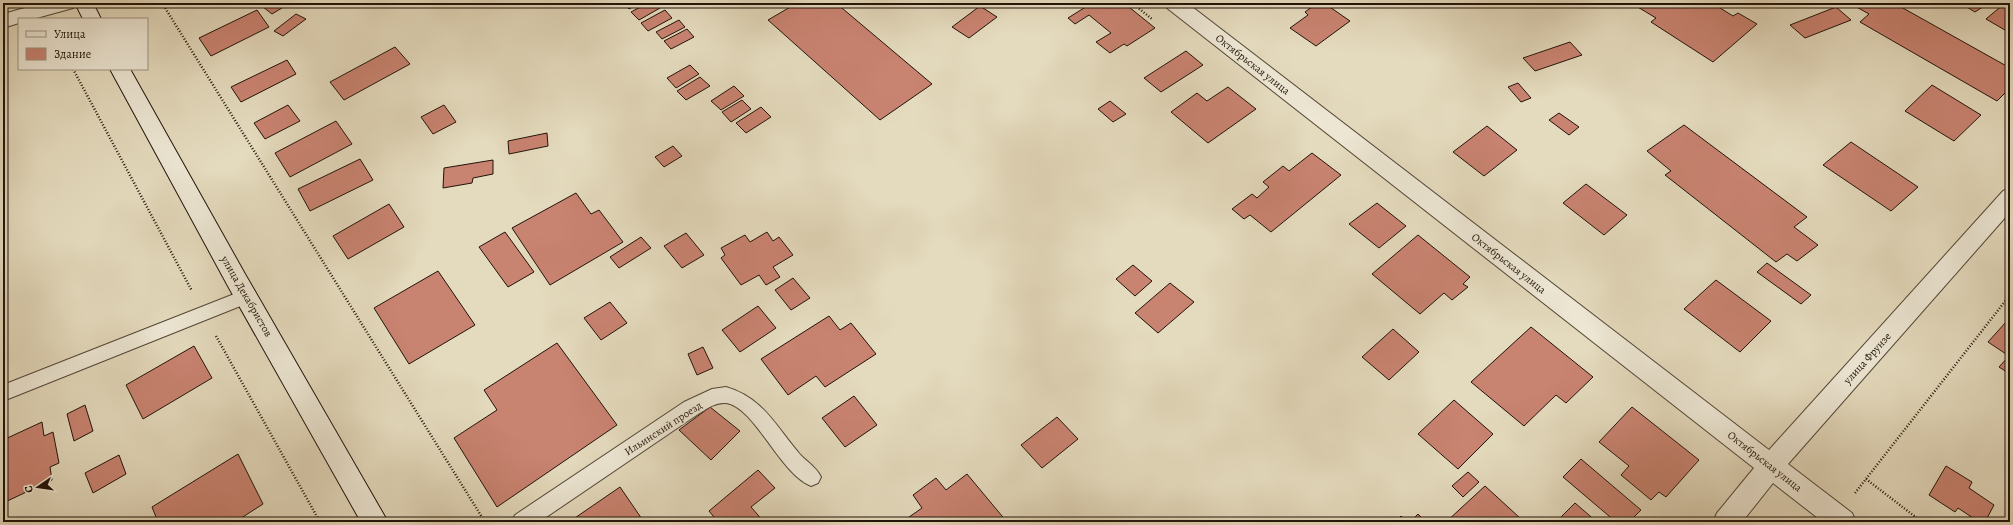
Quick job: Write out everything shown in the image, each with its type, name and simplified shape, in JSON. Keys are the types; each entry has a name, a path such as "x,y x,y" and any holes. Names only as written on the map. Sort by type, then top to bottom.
{"street":[{"path":"3,21 66,3"},
{"path":"84,3 92,18"},
{"name":"Октябрьская улица","path":"1174,3 1840,520"},
{"name":"улица Декабристов","path":"121,70 375,522"},
{"name":"улица Фрунзе","path":"1726,522 1771,466 2010,197"}],"lane":[{"path":"3,393 247,296"},
{"name":"Ильинский проезд","path":"522,522 691,408 709,398 725,395 739,399 751,409 797,465 811,477"}],"path":[{"path":"162,3 485,522"},
{"path":"1840,520 1866,479 2010,295"},
{"path":"1866,479 1922,522"}],"building":[{"path":"258,3 290,3 272,14"},
{"path":"624,3 640,3 629,9"},
{"path":"648,3 655,3 660,8 639,20 631,12"},
{"path":"797,3 836,3 932,84 880,120 768,20"},
{"path":"1092,3 1124,3 1155,28 1127,46 1124,44 1110,53 1096,42 1111,33 1089,15 1075,24 1068,18"},
{"path":"1317,3 1324,3 1350,21 1316,46 1290,28 1308,15 1305,12"},
{"path":"1631,3 1712,3 1733,16 1738,13 1757,24 1713,62 1651,22 1656,18"},
{"path":"1855,3 1894,3 2010,68 2010,88 1997,101 1860,22 1869,14 1853,5"},
{"path":"1960,3 1989,3 1975,12"},
{"path":"2005,3 2010,3 2010,33 1986,19"},
{"path":"980,6 997,17 969,38 952,27"},
{"path":"1836,7 1851,20 1805,38 1790,25"},
{"path":"257,10 269,27 211,56 199,38"},
{"path":"665,10 672,18 648,31 641,23"},
{"path":"296,14 306,19 283,36 274,31"},
{"path":"679,20 685,27 662,39 656,32"},
{"path":"687,29 694,37 671,49 664,41"},
{"path":"1570,42 1582,55 1535,71 1523,58"},
{"path":"395,47 410,64 344,100 330,82"},
{"path":"1186,51 1203,65 1161,92 1144,78"},
{"path":"287,60 296,74 241,102 231,87"},
{"path":"690,65 699,74 676,88 667,78"},
{"path":"700,77 710,86 686,100 677,91"},
{"path":"1518,83 1531,98 1521,102 1508,87"},
{"path":"1932,85 1981,115 1954,141 1905,111"},
{"path":"734,86 744,96 721,110 711,101"},
{"path":"1228,87 1256,109 1208,143 1171,112 1197,93 1207,101"},
{"path":"742,100 751,109 731,122 722,112"},
{"path":"1110,101 1126,114 1113,122 1098,109"},
{"path":"288,105 300,121 265,139 254,123"},
{"path":"444,105 456,122 433,134 421,117"},
{"path":"761,107 771,117 746,133 736,123"},
{"path":"1559,113 1579,127 1569,135 1549,120"},
{"path":"336,121 352,144 290,177 275,153"},
{"path":"1684,125 1807,217 1794,227 1818,245 1797,261 1787,254 1776,262 1665,175 1671,171 1647,151"},
{"path":"1487,126 1517,150 1484,176 1453,152"},
{"path":"547,133 548,146 509,154 508,141"},
{"path":"1851,142 1918,187 1891,211 1823,165"},
{"path":"673,146 682,156 664,167 655,157"},
{"path":"1312,153 1341,175 1271,232 1250,215 1244,219 1232,209 1252,194 1257,198 1269,187 1263,182 1283,166 1289,171"},
{"path":"360,159 373,180 310,211 298,189"},
{"path":"493,160 493,174 473,178 472,183 443,188 444,168"},
{"path":"1586,184 1627,215 1604,235 1563,203"},
{"path":"576,193 591,214 599,210 623,242 550,285 512,228"},
{"path":"1377,203 1406,226 1379,248 1349,224"},
{"path":"389,204 404,227 348,259 333,236"},
{"path":"505,232 534,272 508,287 479,247"},
{"path":"767,232 773,241 779,237 793,255 773,267 780,277 766,285 759,275 741,285 721,258 725,255 721,248 745,235 750,242"},
{"path":"686,233 704,255 682,268 664,246"},
{"path":"1418,235 1470,277 1463,284 1468,287 1452,300 1444,293 1420,314 1372,274"},
{"path":"641,237 651,248 619,268 610,257"},
{"path":"1767,263 1811,295 1801,304 1757,272"},
{"path":"1133,265 1152,281 1135,296 1116,279"},
{"path":"438,271 475,325 409,364 374,308"},
{"path":"793,278 810,298 791,310 775,290"},
{"path":"1716,280 1771,321 1740,352 1684,309"},
{"path":"1170,283 1194,302 1158,333 1135,313"},
{"path":"610,302 627,323 601,340 584,318"},
{"path":"758,306 776,328 740,352 722,330"},
{"path":"829,316 840,330 851,323 876,354 825,387 816,376 788,395 761,359"},
{"path":"2006,322 2010,325 2010,374 1999,367 2009,356 1988,342"},
{"path":"1531,327 1593,377 1566,403 1556,395 1524,426 1471,382"},
{"path":"1393,329 1419,352 1389,380 1362,357"},
{"path":"557,343 617,425 497,507 454,438 497,410 484,390"},
{"path":"194,346 212,378 143,419 126,385"},
{"path":"703,347 713,368 697,375 688,354"},
{"path":"854,396 877,425 845,447 822,418"},
{"path":"1454,400 1493,434 1458,469 1418,434"},
{"path":"85,405 93,431 74,441 67,414"},
{"path":"710,407 740,431 711,460 679,430"},
{"path":"1632,407 1699,460 1666,497 1659,492 1651,500 1621,475 1629,466 1599,442"},
{"path":"1057,417 1078,439 1042,468 1021,445"},
{"path":"42,422 44,436 53,432 59,463 50,467 52,480 3,503 3,440"},
{"path":"238,454 263,504 235,522 158,522 152,507"},
{"path":"119,455 126,474 93,493 85,473"},
{"path":"1581,459 1641,510 1629,522 1616,522 1563,477"},
{"path":"1946,466 1972,482 1969,488 1994,505 1985,522 1979,522 1958,508 1955,512 1929,495"},
{"path":"758,470 775,488 751,507 764,522 718,522 709,511"},
{"path":"1468,472 1479,482 1463,497 1452,486"},
{"path":"967,474 1007,522 902,522 922,508 913,495 936,478 946,490"},
{"path":"1485,486 1520,518 1515,522 1446,522"},
{"path":"620,487 644,522 569,522"},
{"path":"1575,503 1597,522 1556,522"},
{"path":"1418,514 1426,522 1410,522"},
{"path":"1401,516 1407,522 1395,522"}]}
